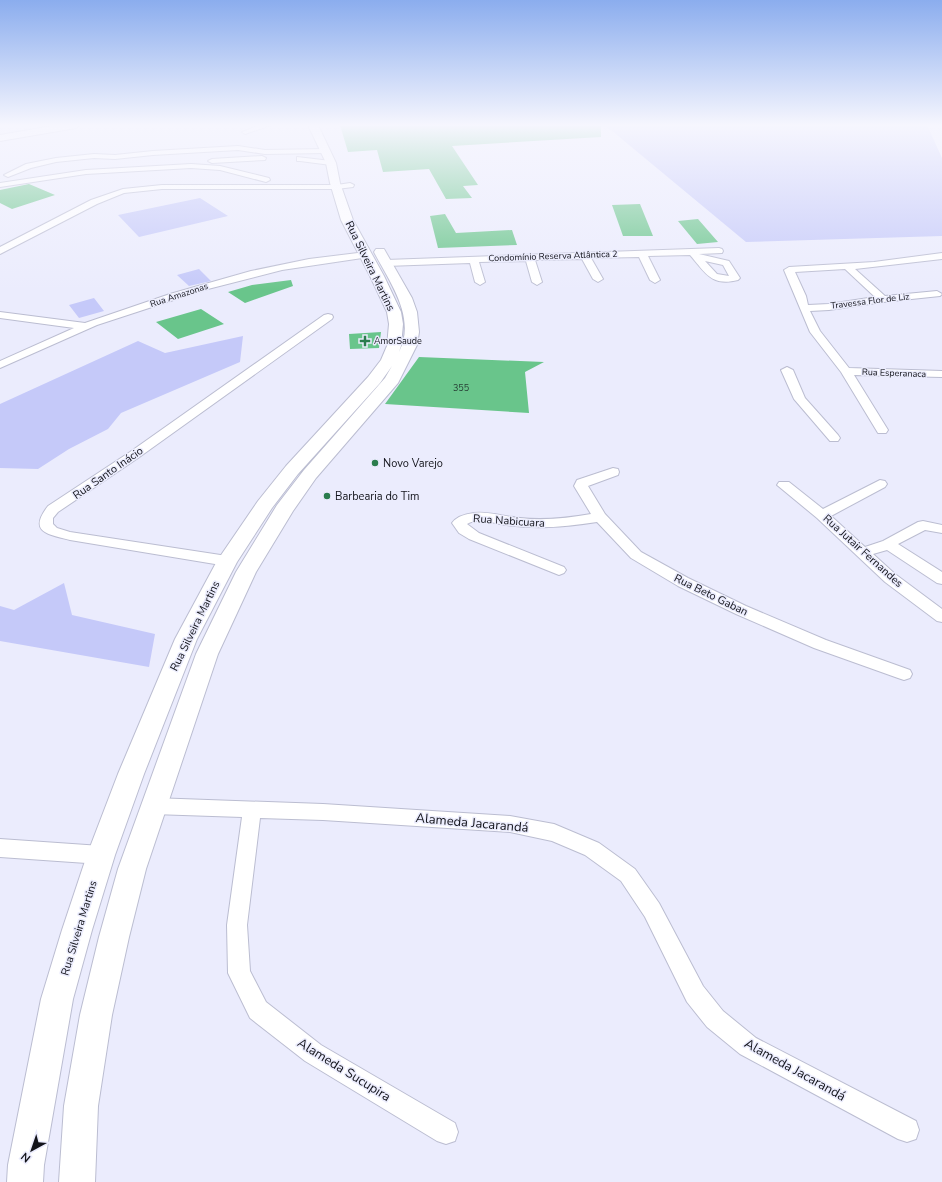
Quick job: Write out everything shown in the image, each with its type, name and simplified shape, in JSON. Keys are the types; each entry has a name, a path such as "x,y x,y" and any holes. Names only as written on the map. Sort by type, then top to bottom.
{"main road":[{"name":"Rua Silveira Martins","path":"77,1182 81,1106 96,1015 122,907 153,806 207,654 246,572 284,509 310,474 392,380 410,345 412,332 410,312 405,298 348,220 341,180"},
{"name":"Rua Silveira Martins","path":"25,1182 26,1165 57,999 101,855 156,710 186,639 227,561 265,505 292,470 374,380 388,360 394,346 396,324 394,312 376,259"}],"street":[{"path":"0,185 32,180"},
{"path":"0,251 94,202 115,193 128,190 256,180"},
{"path":"267,180 276,182 291,180"},
{"name":"Condomínio Reserva Atlântica 2","path":"376,259 474,259 642,253 695,255 719,251"},
{"path":"642,253 655,280"},
{"path":"586,255 598,279"},
{"path":"882,430 846,371 815,332 789,270 848,267 942,256"},
{"path":"529,257 537,282"},
{"name":"Rua Amazonas","path":"0,365 33,352 86,327 176,296 266,270 318,260 376,259"},
{"path":"474,259 480,282"},
{"path":"848,267 882,298"},
{"name":"Travessa Flor de Liz","path":"804,308 837,306 882,298 937,294"},
{"path":"0,315 86,327"},
{"name":"Rua Santo Inácio","path":"227,561 70,536 52,531 46,526 46,518 53,509 134,455 328,317"},
{"path":"787,370 800,399 834,438"},
{"name":"Rua Esperanaca","path":"846,371 942,374"},
{"name":"Rua Beto Gaban","path":"613,472 582,483 581,486 600,517 636,555 683,582 741,610 820,644 904,674"},
{"path":"822,515 880,484"},
{"name":"Rua Jutair Fernandes","path":"784,485 822,515 890,578 942,617"},
{"name":"Rua Nabicuara","path":"559,570 474,536 464,530 460,523 463,519 470,517 485,517 505,521 556,524 600,517"},
{"path":"863,553 888,544 923,525 942,529"},
{"path":"888,544 942,579"},
{"name":"Alameda Jacarandá","path":"153,806 323,812 510,824 554,833 592,849 628,875 652,910 695,994 715,1019 748,1046 907,1130"},
{"name":"Alameda Sucupira","path":"252,810 237,925 239,973 258,1010 313,1053 446,1132"},
{"path":"0,848 101,855"}],"shaded area":[{"path":"671,180 942,180 942,236 746,242"},
{"path":"200,198 228,216 139,237 118,215"},
{"path":"199,269 211,281 189,286 177,275"},
{"path":"94,298 104,311 79,318 69,305"},
{"path":"243,336 240,362 121,413 108,429 69,449 38,469 0,468 0,404 138,341 165,353"},
{"path":"64,583 72,615 155,634 149,667 0,641 0,606 14,610"}],"building":[{"path":"435,180 475,180 478,185 463,186 472,198 446,199"},
{"path":"29,184 55,195 12,209 0,203 0,190"},
{"path":"640,204 653,236 623,236 612,205"},
{"path":"445,214 456,233 512,230 517,245 438,248 430,216"},
{"path":"698,219 718,242 697,244 678,221"},
{"path":"291,280 293,286 245,303 228,292 252,285"},
{"path":"201,309 224,324 178,339 156,322"},
{"name":"AmorSaude","path":"381,332 379,348 350,349 349,334"},
{"path":"419,357 544,362 525,372 529,413 385,404"}],"place":[{"name":"AmorSaude","path":"365,341"},
{"name":"Novo Varejo","path":"375,463"},
{"name":"Barbearia do Tim","path":"327,496"}]}
